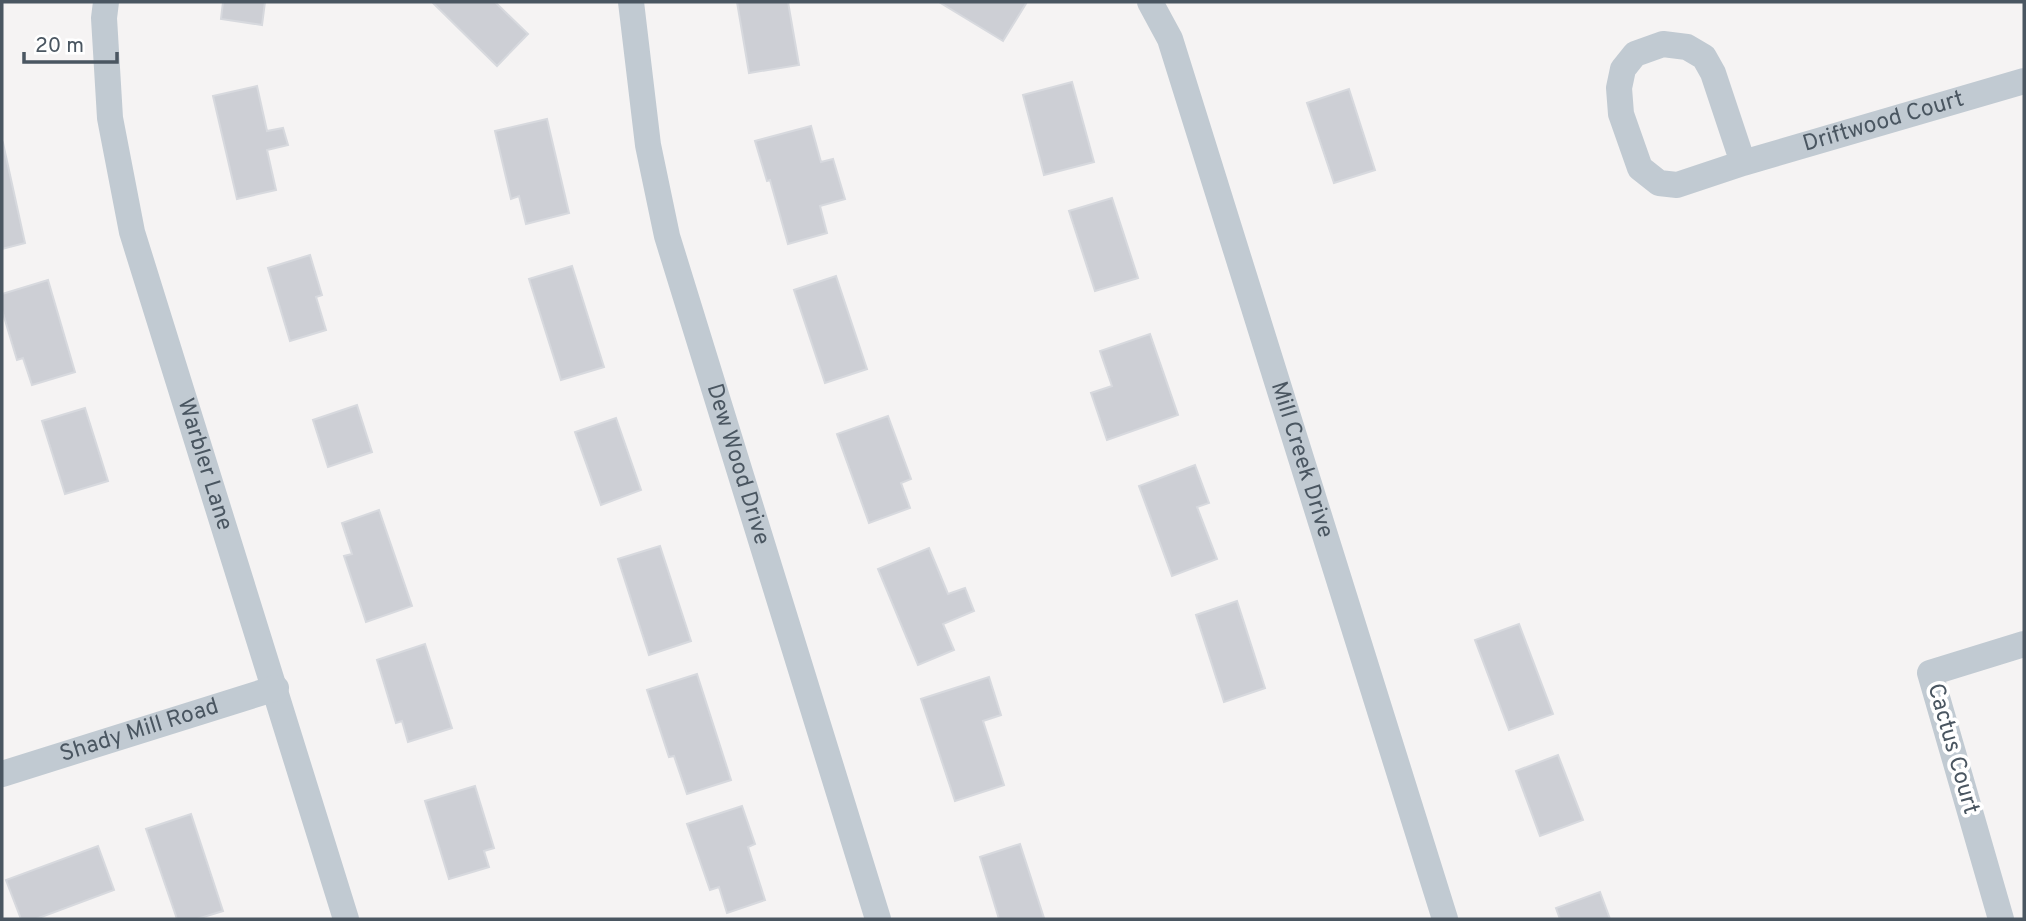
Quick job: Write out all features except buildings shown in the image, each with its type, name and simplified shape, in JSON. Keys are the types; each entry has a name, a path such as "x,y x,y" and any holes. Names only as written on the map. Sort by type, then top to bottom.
{"street":[{"name":"Warbler Lane","path":"106,2 104,18 110,118 132,232 346,919"},
{"name":"Dew Wood Drive","path":"631,2 648,145 667,236 878,919"},
{"name":"Mill Creek Drive","path":"1150,2 1170,39 1446,919"},
{"name":"Driftwood Court","path":"1743,163 1713,73 1704,57 1687,47 1663,44 1635,54 1623,69 1619,88 1621,114 1640,168 1659,183 1677,185 1743,163 2024,81"},
{"name":"Cactus Court","path":"2001,919 1930,673 2024,644"},
{"name":"Shady Mill Road","path":"2,774 275,688"}]}
